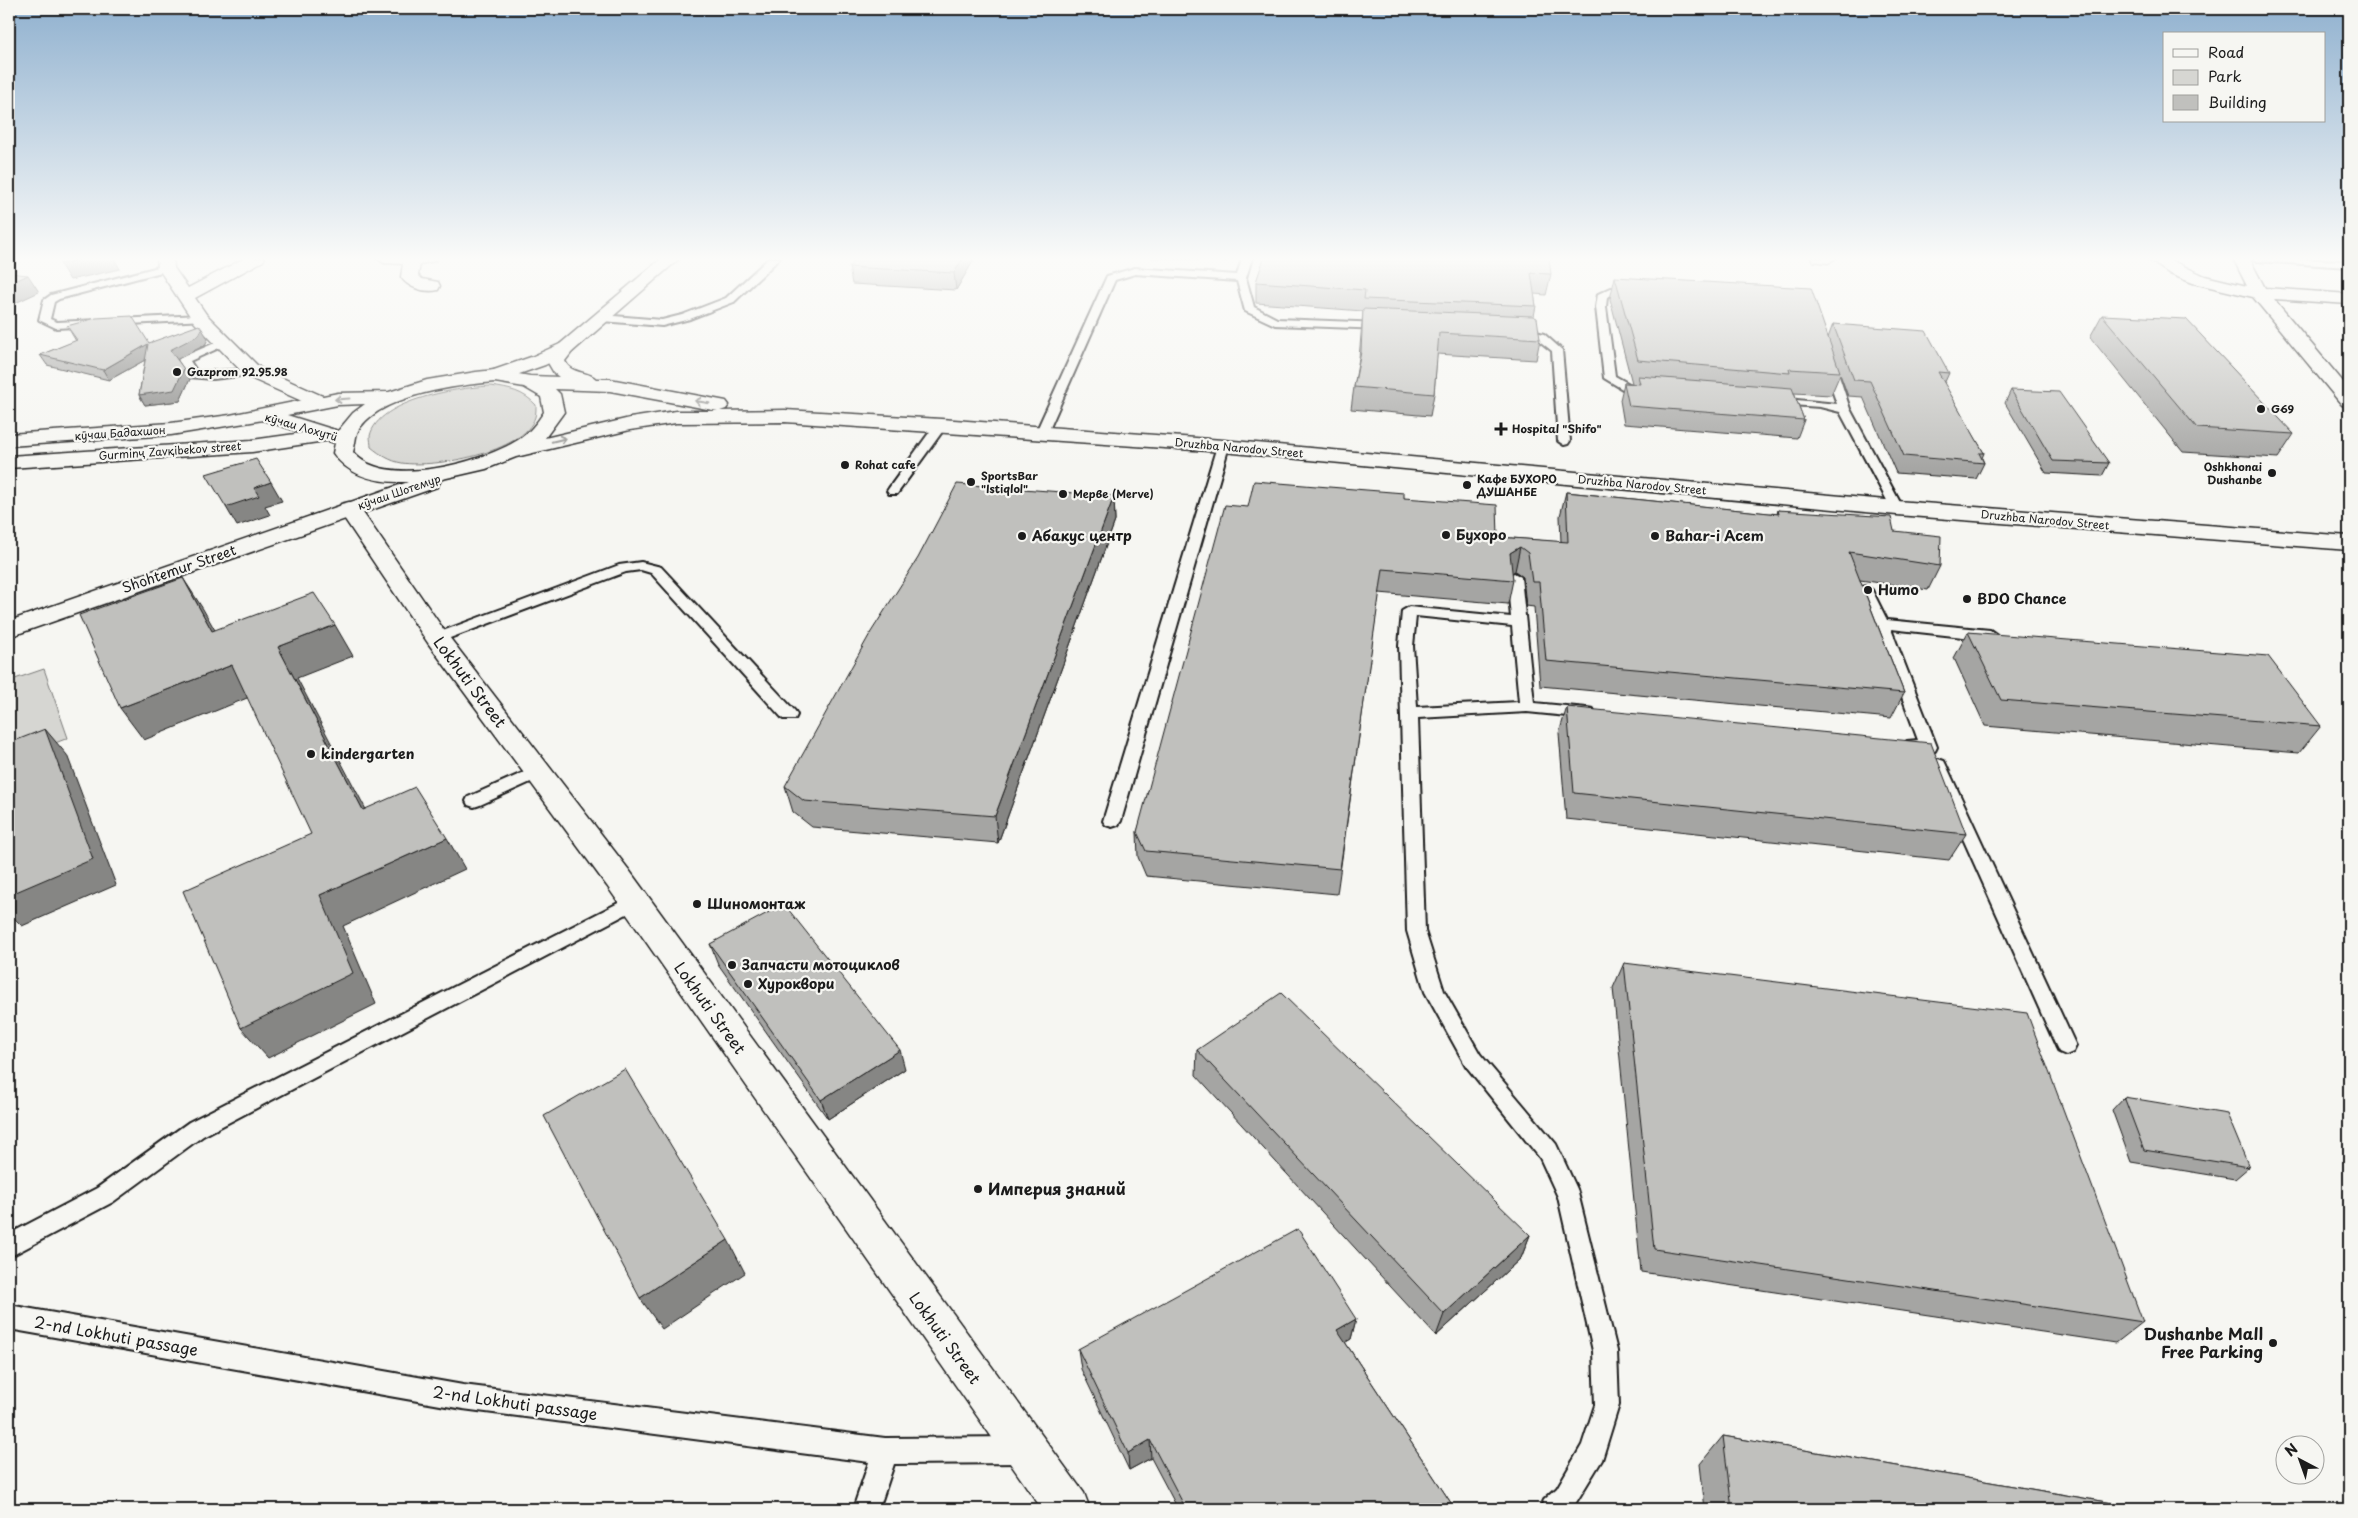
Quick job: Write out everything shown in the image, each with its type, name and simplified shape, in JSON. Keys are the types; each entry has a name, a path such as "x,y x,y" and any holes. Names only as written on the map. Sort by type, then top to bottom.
{"main road":[{"path":"211,329 253,372 320,402"},
{"path":"589,329 566,348 556,361 557,368 568,376 785,416"},
{"path":"2289,329 2349,401"},
{"path":"495,376 566,348"},
{"path":"337,437 359,417 391,398 442,381 495,376 530,382 610,385"},
{"path":"512,452 541,432 554,412 550,394 530,382"},
{"path":"262,414 338,399 391,398"},
{"name":"кӯчаи Лохутӣ","path":"230,421 262,414 337,437"},
{"path":"351,487 373,473 399,476 430,475 463,469 512,452 630,424 676,417 785,416"},
{"name":"Druzhba Narodov Street","path":"785,416 941,425 1223,446 1897,508 2349,543"},
{"name":"кӯчаи Бадахшон","path":"9,440 128,434 230,421"},
{"name":"Gurminҷ Zavқibekov street","path":"9,462 252,446 337,437"},
{"name":"Lokhuti Street","path":"337,437 351,487 437,638 618,878 1068,1509"},
{"name":"кӯчаи Шотемур","path":"351,487 463,469"},
{"name":"Shohtemur Street","path":"9,629 351,487"}],"lane":[{"path":"1042,432 1088,329"},
{"path":"1604,329 1610,378 1628,388 1655,391"},
{"path":"1511,331 1531,332 1546,339 1556,350 1564,441"},
{"path":"224,342 184,360 193,375 212,376 253,372"},
{"path":"1826,354 1844,409 1897,508"},
{"path":"1762,400 1820,404 1844,409"},
{"path":"893,491 941,425"},
{"path":"1112,821 1223,446"},
{"path":"437,638 624,568 641,566 656,570 789,715"},
{"path":"1514,576 1528,707"},
{"path":"1865,590 1882,624 1929,747 2066,1046"},
{"path":"1519,622 1409,611 1406,646 1410,712 1416,931 1435,992 1468,1052 1548,1151 1569,1196 1605,1351 1607,1405 1596,1442 1566,1498 1553,1509"},
{"path":"1882,624 2000,636"},
{"path":"1410,712 1528,707 1606,715"},
{"path":"1900,744 1929,747"},
{"path":"474,801 538,772"},
{"path":"9,1246 105,1195 196,1129 634,902"},
{"name":"2-nd Lokhuti passage","path":"9,1317 463,1397 885,1451 1026,1450"},
{"path":"866,1509 885,1451"}],"green space":[{"path":"491,386 516,391 536,405 535,417 527,430 497,449 455,460 416,464 394,461 371,447 370,436 376,423 388,413 404,404 461,389"},
{"path":"44,669 68,738 9,761 9,681"}],"building":[{"path":"69,329 140,329 149,343 188,329 202,329 199,335 170,350 184,369 174,390 139,395 148,344 103,370 40,355 77,340"},
{"path":"1362,329 1539,329 1540,339 1439,333 1434,394 1354,387 1361,352"},
{"path":"1629,329 1825,329 1840,372 1789,369 1790,373 1638,360"},
{"path":"1835,329 1926,331 1949,373 1938,372 1984,453 1979,453 1984,463 1904,456 1870,381 1854,380"},
{"path":"2114,329 2195,329 2294,434 2197,428"},
{"path":"1638,376 1792,388 1804,420 1629,406 1624,383 1640,384"},
{"path":"2011,390 2059,392 2109,463 2053,461"},
{"path":"256,459 271,482 254,488 259,496 226,507 206,474"},
{"path":"1254,481 1404,493 1404,498 1497,505 1498,537 1568,542 1566,492 1779,514 1778,510 1891,517 1894,531 1941,536 1940,566 1849,552 1904,693 1546,661 1539,582 1532,582 1528,553 1520,547 1510,553 1513,580 1383,569 1340,869 1146,851 1137,832 1225,505 1248,507"},
{"path":"957,484 1114,496 995,816 804,801 785,786 871,632 918,558"},
{"path":"183,578 212,631 314,593 335,625 278,647 363,810 415,787 447,838 320,895 353,973 241,1028 183,891 311,834 232,665 120,708 79,615"},
{"path":"1968,632 2268,656 2321,726 2001,700"},
{"path":"1567,707 1931,743 1966,834 1574,793"},
{"path":"45,729 93,859 9,895 9,743"},
{"path":"784,904 900,1050 821,1100 710,944"},
{"path":"1624,963 2027,1013 2143,1322 1654,1249"},
{"path":"1281,993 1530,1235 1444,1314 1197,1050"},
{"path":"625,1069 728,1240 640,1298 544,1116"},
{"path":"2124,1097 2227,1114 2249,1167 2144,1150"},
{"path":"1298,1229 1356,1319 1337,1330 1455,1509 1186,1509 1150,1440 1128,1453 1078,1349"},
{"path":"1723,1436 2147,1509 1732,1509"}],"place":[{"name":"Gazprom 92.95.98","path":"177,372"},
{"name":"G69","path":"2261,409"},
{"name":"Hospital \"Shifo\"","path":"1501,429"},
{"name":"Rohat cafe","path":"845,465"},
{"name":"Oshkhonai Dushanbe","path":"2272,473"},
{"name":"SportsBar \"Istiqlol\"","path":"971,482"},
{"name":"Кафе БУХОРО ДУШАНБЕ","path":"1467,485"},
{"name":"Мерве (Merve)","path":"1063,494"},
{"name":"Бухоро","path":"1446,535"},
{"name":"Абакус центр","path":"1022,536"},
{"name":"Bahar-i Acem","path":"1655,536"},
{"name":"Humo","path":"1868,590"},
{"name":"BDO Chance","path":"1967,599"},
{"name":"kindergarten","path":"311,754"},
{"name":"Шиномонтаж","path":"697,904"},
{"name":"Запчасти мотоциклов","path":"732,965"},
{"name":"Хуроквори","path":"748,984"},
{"name":"Империя знаний","path":"978,1189"},
{"name":"Dushanbe Mall Free Parking","path":"2273,1343"}]}
